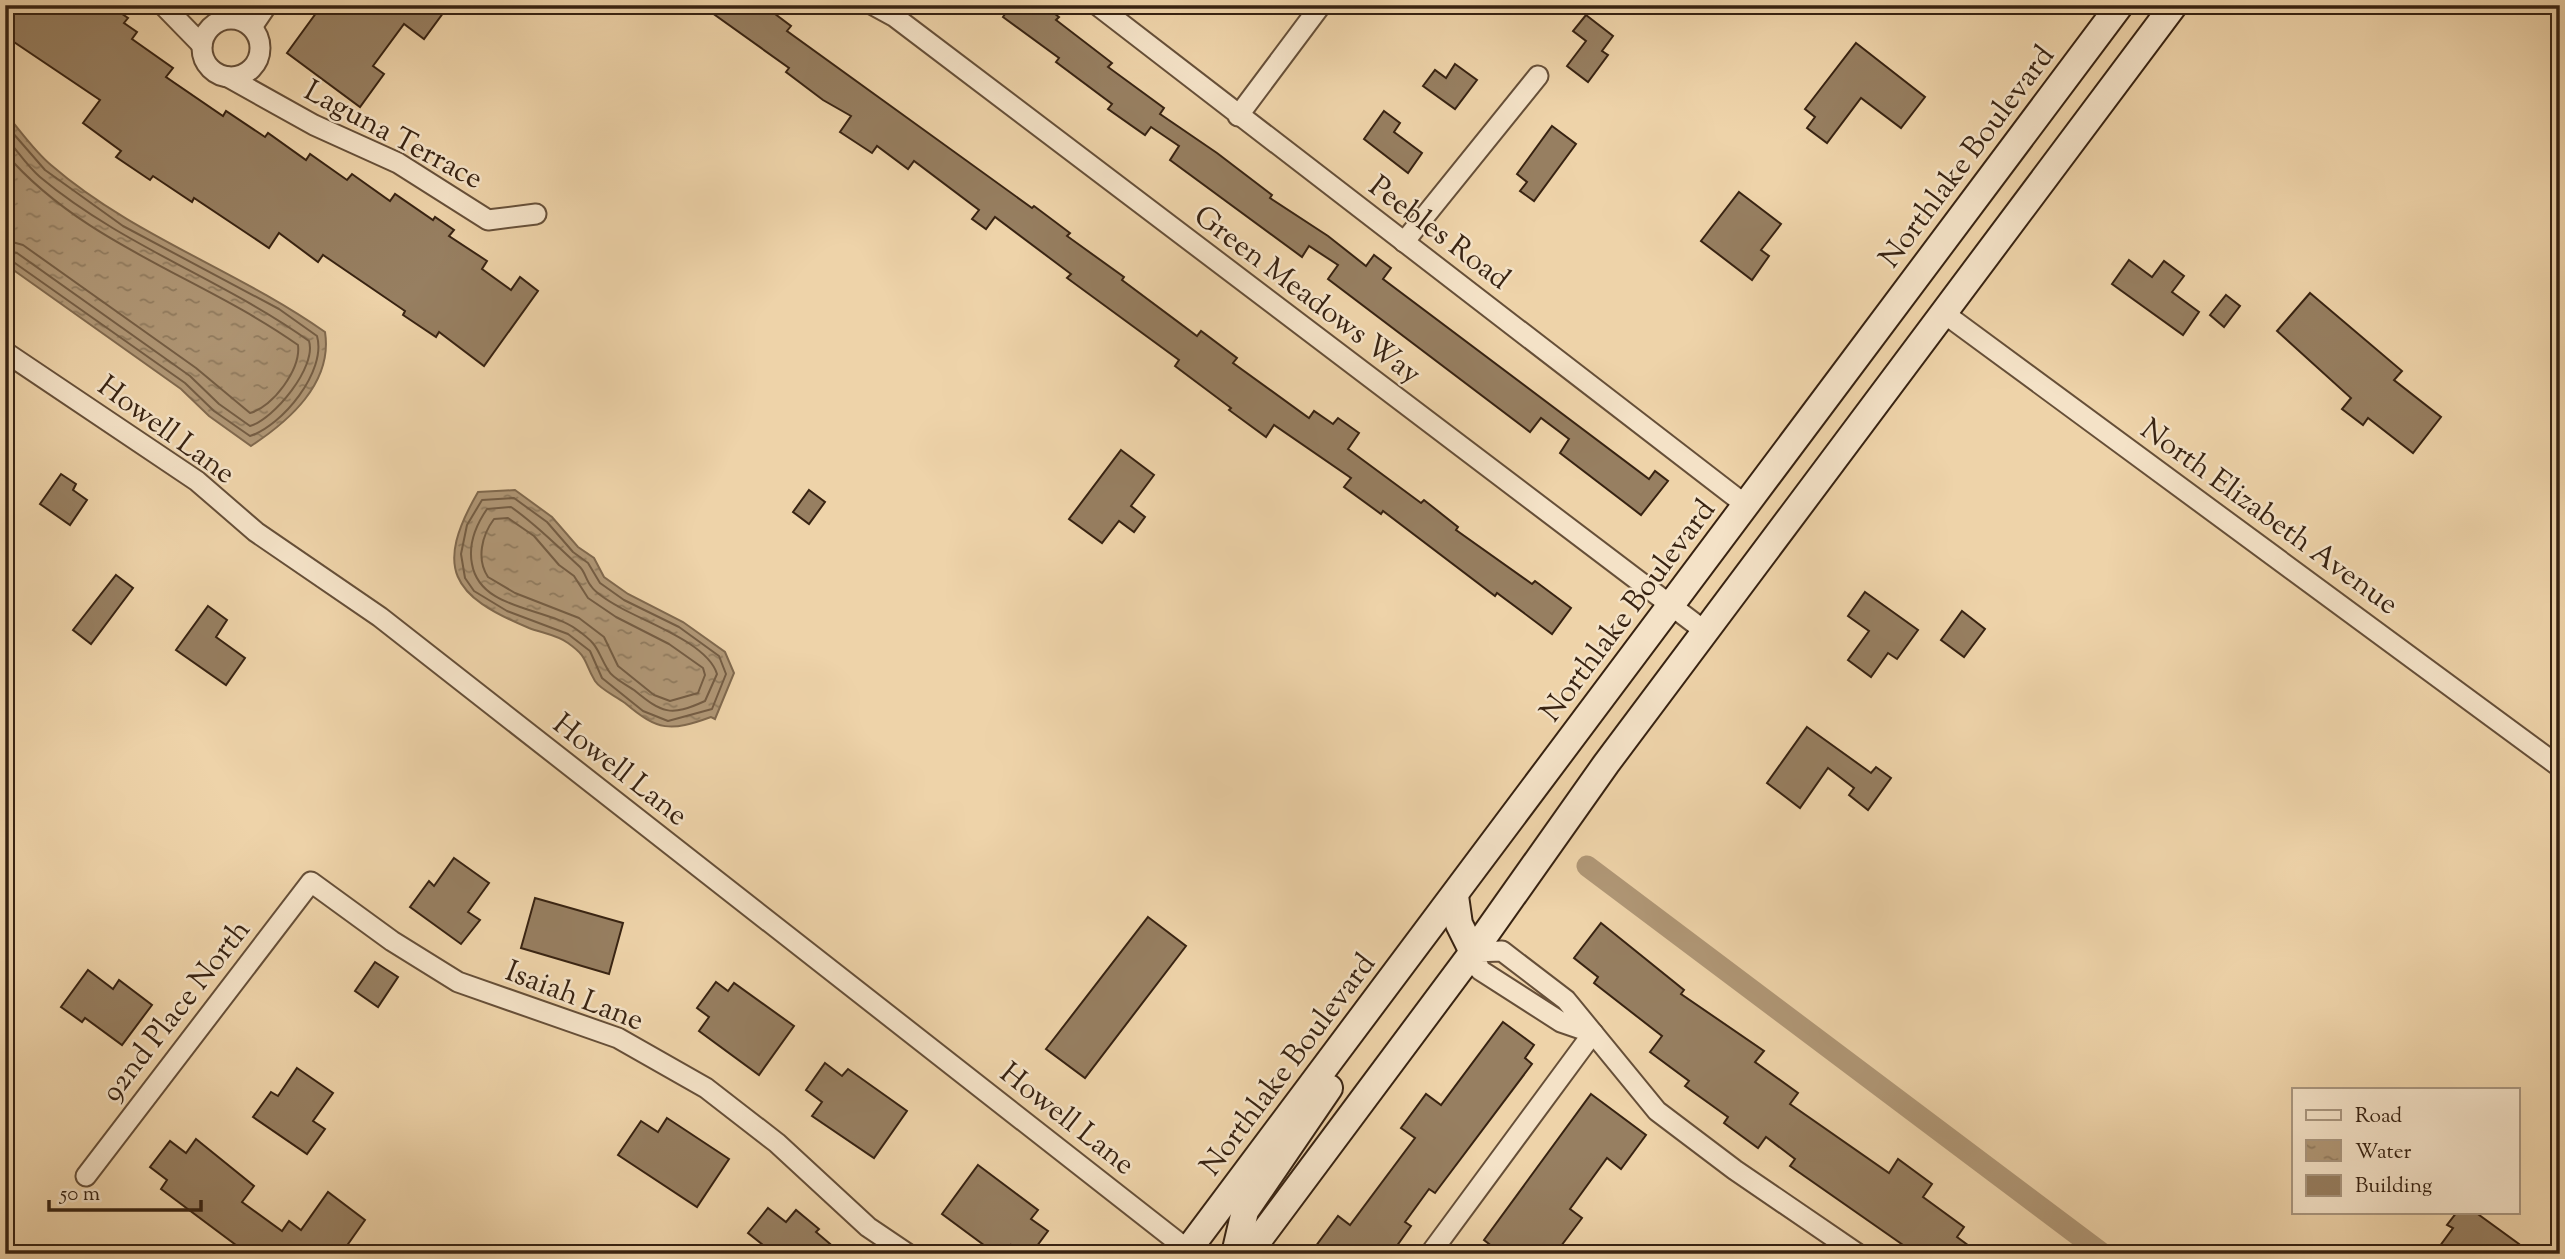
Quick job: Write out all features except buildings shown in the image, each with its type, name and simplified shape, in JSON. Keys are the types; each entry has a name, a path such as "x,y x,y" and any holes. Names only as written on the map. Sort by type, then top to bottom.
{"main road":[{"name":"Northlake Boulevard","path":"1186,1252 2120,5"},
{"path":"1248,1254 1473,952 1606,764 2174,5"},
{"path":"1455,896 1459,924 1473,952"},
{"path":"1235,1254 1245,1211 1304,1129 1336,1076 1341,1046"}],"street":[{"name":"Laguna Terrace","path":"163,5 202,45 206,65 213,72 228,77 314,125 398,163 488,220 536,214"},
{"path":"253,27 267,5"},
{"name":"Green Meadows Way","path":"873,5 895,17 1706,632"},
{"name":"Peebles Road","path":"1097,5 1747,506"},
{"path":"1238,116 1321,5"},
{"path":"202,45 204,36 217,22 236,19 253,27 261,44 257,63 242,75 228,77"},
{"path":"1404,242 1538,76"},
{"name":"North Elizabeth Avenue","path":"1945,314 2560,767"},
{"name":"Howell Lane","path":"5,352 197,481 256,532 380,617 1186,1252"},
{"name":"92nd Place North","path":"86,1175 311,882"},
{"name":"Isaiah Lane","path":"311,882 392,941 458,982 618,1038 706,1088 777,1143 869,1227 908,1254"},
{"path":"1593,1033 1561,1022 1480,971 1473,952 1502,951 1566,1000 1657,1111 1735,1170 1858,1254"},
{"path":"1430,1254 1593,1033"}],"water":[{"path":"5,113 45,159 83,190 151,233 257,290 325,332 326,351 315,384 305,399 280,425 251,446 209,416 181,389 5,264"},
{"path":"515,490 552,517 578,547 594,558 604,577 628,594 683,622 725,652 734,673 715,719 711,717 674,727 656,724 598,684 583,656 568,643 503,616 482,604 467,591 458,576 454,560 456,541 464,518 478,492"}],"waterway":[{"path":"1587,866 2103,1254"}]}
